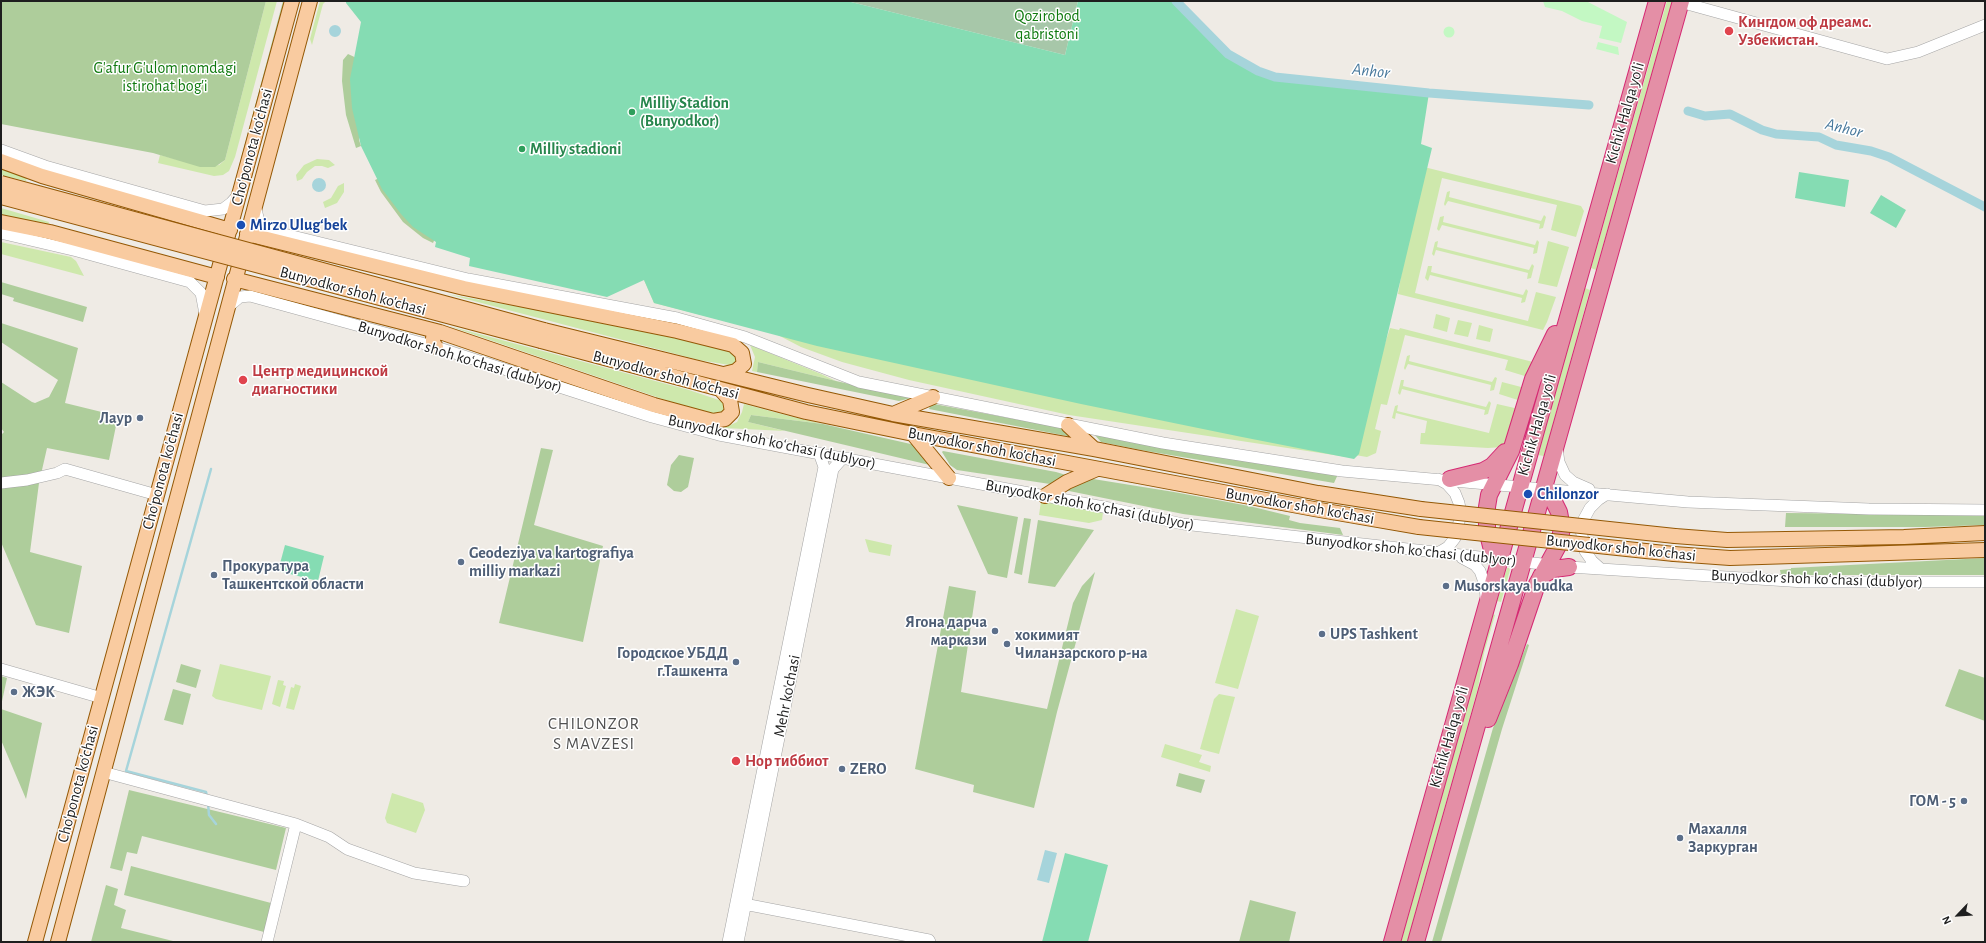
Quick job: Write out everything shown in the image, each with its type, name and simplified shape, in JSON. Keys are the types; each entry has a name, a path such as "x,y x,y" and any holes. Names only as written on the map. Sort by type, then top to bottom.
{"highway":[{"name":"Kichik Halqa yo'li","path":"1392,942 1657,1"},
{"name":"Kichik Halqa yo'li","path":"1416,942 1681,2"},
{"path":"1582,266 1584,274 1590,279 1598,278 1604,273"},
{"path":"1499,560 1489,540 1486,524 1488,501 1493,484 1511,451 1533,379 1573,296"},
{"path":"1443,479 1473,474 1492,466 1499,460 1516,436"},
{"path":"1454,807 1510,664 1530,600 1559,544 1562,528 1557,505 1544,488"},
{"path":"1545,571 1569,567"},
{"path":"1483,615 1492,607 1497,609 1499,613 1486,664 1486,696"}],"main road":[{"name":"Cho'ponota ko'chasi","path":"35,942 292,1"},
{"name":"Cho'ponota ko'chasi","path":"58,942 234,279 310,1"},
{"path":"2,156 42,176 230,230"},
{"name":"Bunyodkor shoh ko'chasi","path":"1,183 542,335 721,390 806,412 1098,469 1419,527 1674,554 1730,558 1985,550"},
{"name":"Bunyodkor shoh ko'chasi","path":"1,197 542,335 724,374 808,395 893,414 1094,449 1318,493 1421,509 1675,536 1727,540 1904,537 1985,533"},
{"path":"1,222 50,232 216,277"},
{"path":"247,234 464,288 677,331 733,345 742,353 744,364 736,371 724,374"},
{"path":"234,279 440,332 654,405 713,421 725,419 732,412 730,400 721,390"},
{"path":"436,347 433,343 433,338 440,332"},
{"path":"893,414 933,397"},
{"path":"1068,425 1094,449"},
{"path":"913,434 949,478"},
{"path":"1045,496 1067,482 1098,469"},
{"path":"163,473 165,480 170,484 176,482 181,477"},
{"path":"136,571 147,567 151,571 154,580"}],"street":[{"path":"1681,2 1887,59 1918,52 1985,25"},
{"path":"2,156 45,166 205,211 218,210 227,207 235,199 242,187"},
{"path":"256,202 256,213 259,221 265,228 272,231 468,279 677,318 745,337 859,382 1163,443 1342,471 1688,502 1869,509 1985,510"},
{"path":"1,232 70,249 190,282 201,293 205,319"},
{"name":"Bunyodkor shoh koʻchasi (dublyor)","path":"225,313 236,299 244,296 250,296 436,347 686,426 719,435 848,458 1183,524 1523,563 1545,571"},
{"path":"1557,441 1559,462 1562,471 1568,478 1577,484 1607,494"},
{"path":"819,453 829,468 841,460 848,458"},
{"name":"Mehr ko'chasi","path":"738,942 742,899 829,468"},
{"path":"1,483 27,480 57,473 66,469 157,495"},
{"path":"1443,479 1455,493 1461,514 1455,538 1442,553 1468,560 1480,571 1486,590 1483,615"},
{"path":"1601,569 1592,561 1586,551 1581,530 1584,519 1590,508 1607,494"},
{"name":"Bunyodkor shoh koʻchasi (dublyor)","path":"1569,567 1805,582 1985,582"},
{"path":"1,669 102,698"},
{"path":"103,772 296,824 329,837 347,849 414,873 464,881"},
{"path":"267,942 296,824"},
{"path":"742,899 929,940 930,942"},
{"name":"Mehr ko'chasi","path":"728,942 742,899"}],"green space":[{"name":"G'afur G'ulom nomdagi istirohat bog'i","path":"1,1 266,1 225,160 215,167 200,167 153,153 1,124"},
{"path":"266,1 277,1 235,157 229,171 223,175 214,176 158,163 160,155 205,167 219,165 225,160"},
{"path":"283,1 286,1 242,167 239,166"},
{"path":"320,1 326,1 323,4 312,45 310,39"},
{"path":"346,1 847,1 1065,55 1078,1 1176,1 1228,54 1258,71 1275,77 1429,93 1421,144 1432,148 1359,454 1354,459 1242,437 1081,404 817,346 654,303 644,280 607,297 469,266 470,258 435,247 436,242 413,227 401,214 382,189 361,146 352,108 350,79 361,22"},
{"name":"Qozirobod qabristoni","path":"847,1 1078,1 1065,55"},
{"path":"1543,1 1586,1 1627,22 1621,43 1599,38 1602,26 1582,21 1562,11 1545,7"},
{"path":"1667,1 1672,1 1596,270 1591,268"},
{"path":"1447,27 1451,27 1453,28 1453,36 1447,37 1444,34 1444,30"},
{"path":"1598,42 1618,47 1619,55 1596,49"},
{"path":"348,54 363,61 359,140 361,146 356,148 346,115 342,81 343,60"},
{"path":"317,159 329,160 335,165 328,168 315,166 307,172 302,179 297,181 296,175 304,165"},
{"path":"1420,166 1581,206 1584,211 1576,237 1551,230 1557,205 1442,178 1415,293 1528,321 1536,292 1556,297 1543,330 1398,294"},
{"path":"1,168 27,178 26,181 1,175"},
{"path":"1799,172 1849,180 1845,207 1795,198"},
{"path":"390,173 440,227 433,243 423,238 403,222 381,192 375,180"},
{"path":"344,183 344,192 337,203 325,208 323,202 331,198 338,186"},
{"path":"1450,191 1449,197 1541,221 1544,215 1546,217 1543,228 1539,229 1540,224 1448,201 1445,206 1444,204 1447,192"},
{"path":"1881,195 1906,210 1896,228 1870,213"},
{"path":"1,208 49,222 47,228 1,219"},
{"path":"1444,216 1443,222 1535,245 1537,240 1539,242 1537,253 1533,254 1534,248 1442,225 1439,231 1437,229 1440,217"},
{"path":"1438,241 1437,247 1529,270 1532,264 1534,266 1531,278 1527,279 1528,273 1436,250 1434,256 1432,254 1435,242"},
{"path":"1548,241 1569,247 1557,287 1538,283"},
{"path":"1,242 71,257 76,261 84,276 1,254"},
{"path":"1428,266 1432,266 1431,272 1523,295 1526,289 1528,291 1525,302 1521,303 1522,298 1430,275 1428,281 1425,278"},
{"path":"644,280 1347,457 1069,415 909,380 842,362 801,347 776,334 654,303"},
{"path":"1,282 87,307 83,322 13,301 14,298 1,294"},
{"path":"1585,288 1590,290 1544,456 1538,455"},
{"path":"447,294 650,330 740,354 735,366 699,360"},
{"path":"1436,314 1450,318 1447,332 1433,328"},
{"path":"1458,320 1472,323 1468,337 1454,334"},
{"path":"1,323 78,348 65,403 118,416 109,460 47,448 39,483 30,552 82,566 69,633 36,625 1,542 1,435 4,432 1,428 1,382 35,403 49,397 58,380 1,342"},
{"path":"1479,325 1493,329 1490,342 1476,339"},
{"path":"449,326 689,390 725,402 728,406 720,415 686,407"},
{"path":"1390,328 1399,330 1400,328 1533,362 1528,377 1505,370 1508,360 1405,335 1387,405 1381,404 1375,429 1381,431 1376,453 1367,457 1349,454"},
{"path":"750,345 836,381 758,362 757,372 752,371 755,357"},
{"path":"1410,355 1409,361 1492,382 1495,377 1497,378 1494,390 1490,391 1491,385 1408,364 1405,370 1404,368 1407,356"},
{"path":"758,362 911,398 899,401 757,372"},
{"path":"1401,380 1404,380 1403,386 1486,407 1489,401 1491,403 1488,414 1484,415 1485,410 1402,389 1400,395 1398,393"},
{"path":"1502,382 1525,388 1521,401 1499,394"},
{"path":"744,404 823,424 751,415 748,422 785,431 724,428 737,422"},
{"path":"934,404 1063,428 1072,437 929,409 930,406"},
{"path":"1497,404 1519,409 1503,447 1488,448 1420,444 1421,433 1425,433 1427,421 1396,413 1395,419 1392,418 1395,406 1398,405 1397,411 1489,433"},
{"path":"751,415 823,424 915,445 934,466 748,422"},
{"path":"1093,433 1339,472 1334,483 1101,442"},
{"path":"541,448 553,450 534,525 603,546 583,642 499,623"},
{"path":"942,452 1066,475 1050,484 957,470 950,465"},
{"path":"679,455 694,458 688,487 681,492 674,491 667,485 671,465"},
{"path":"1087,478 1249,506 1290,516 1289,520 1300,523 1340,528 1343,535 1183,514 1064,490"},
{"path":"1041,501 1103,512 1102,520 1089,523 1039,515"},
{"path":"957,505 1018,517 1007,578 988,574"},
{"path":"1786,513 1985,515 1985,525 1925,527 1785,527"},
{"path":"1024,518 1031,519 1022,575 1014,573"},
{"path":"1038,520 1094,530 1055,587 1028,583"},
{"path":"865,539 892,545 890,556 869,552"},
{"path":"285,545 324,556 318,581 278,571"},
{"path":"1985,558 1985,575 1781,575 1780,570 1791,568"},
{"path":"1507,568 1510,570 1501,602 1497,601"},
{"path":"1095,572 1057,712 1034,808 973,792 974,785 915,769 949,586 976,591 961,692 1047,709 1073,603 1082,586"},
{"path":"1236,609 1259,616 1238,689 1215,683"},
{"path":"1493,614 1495,615 1484,653 1478,688 1407,942 1401,942"},
{"path":"1527,644 1529,645 1502,729 1441,942 1432,942 1493,728"},
{"path":"181,664 201,670 196,688 176,682"},
{"path":"220,664 271,676 262,710 216,699 212,696"},
{"path":"1959,669 1985,678 1985,721 1945,706"},
{"path":"1,676 7,678 1,706"},
{"path":"278,680 284,681 283,685 286,686 280,707 272,704"},
{"path":"295,684 301,686 294,710 286,708 291,687 294,688"},
{"path":"173,689 191,694 183,725 164,720"},
{"path":"1219,694 1235,697 1219,754 1200,749 1214,699"},
{"path":"1,709 42,723 26,799 1,740"},
{"path":"1165,744 1202,755 1199,762 1211,766 1210,772 1161,757"},
{"path":"1179,773 1205,780 1201,793 1176,786"},
{"path":"129,790 286,828 276,870 142,836 137,854 127,852 122,871 110,868"},
{"path":"392,793 423,803 425,810 416,833 387,823 385,818"},
{"path":"1065,853 1108,865 1088,942 1042,942"},
{"path":"131,866 271,903 264,932 124,895"},
{"path":"106,885 118,889 114,905 126,910 121,928 177,942 91,942"},
{"path":"1250,900 1296,912 1289,942 1239,942"}],"water":[{"path":"335,25 339,27 341,31 339,35 335,37 331,35 329,31 331,27"},
{"path":"316,178 322,178 326,182 326,188 322,192 316,192 312,188 312,182"},
{"path":"1045,850 1057,853 1049,883 1037,880"}],"waterway":[{"name":"Anhor","path":"1176,1 1228,54 1258,71 1275,77 1429,93 1589,105"},
{"name":"Anhor","path":"1688,111 1705,116 1730,114 1762,130 1776,134 1819,137 1836,145 1871,151 1889,157 1985,207"},
{"path":"207,796 206,792 126,771 211,469"},
{"path":"208,803 209,815 216,824"}],"place":[{"name":"Кингдом оф дреамс. Узбекистан.","path":"1729,31"},
{"name":"Milliy Stadion (Bunyodkor)","path":"632,112"},
{"name":"Milliy stadioni","path":"522,149"},
{"name":"Mirzo Ulugʻbek","path":"241,225"},
{"name":"Центр медицинской диагностики","path":"243,380"},
{"name":"Лаур","path":"140,418"},
{"name":"Chilonzor","path":"1528,494"},
{"name":"Geodeziya va kartografiya milliy markazi","path":"461,562"},
{"name":"Прокуратура Ташкентской области","path":"214,575"},
{"name":"Musorskaya budka","path":"1446,586"},
{"name":"Ягона дарча маркази","path":"995,631"},
{"name":"UPS Tashkent","path":"1322,634"},
{"name":"хокимият Чиланзарского р-на","path":"1007,644"},
{"name":"Городское УБДД г.Ташкента","path":"736,662"},
{"name":"ЖЭК","path":"14,692"},
{"name":"Нор тиббиот","path":"736,761"},
{"name":"ZERO","path":"842,769"},
{"name":"ГОМ - 5","path":"1964,801"},
{"name":"Махалля Заркурган","path":"1680,838"}],"district":[{"name":"CHILONZOR S MAVZESI","path":"594,734"}]}
